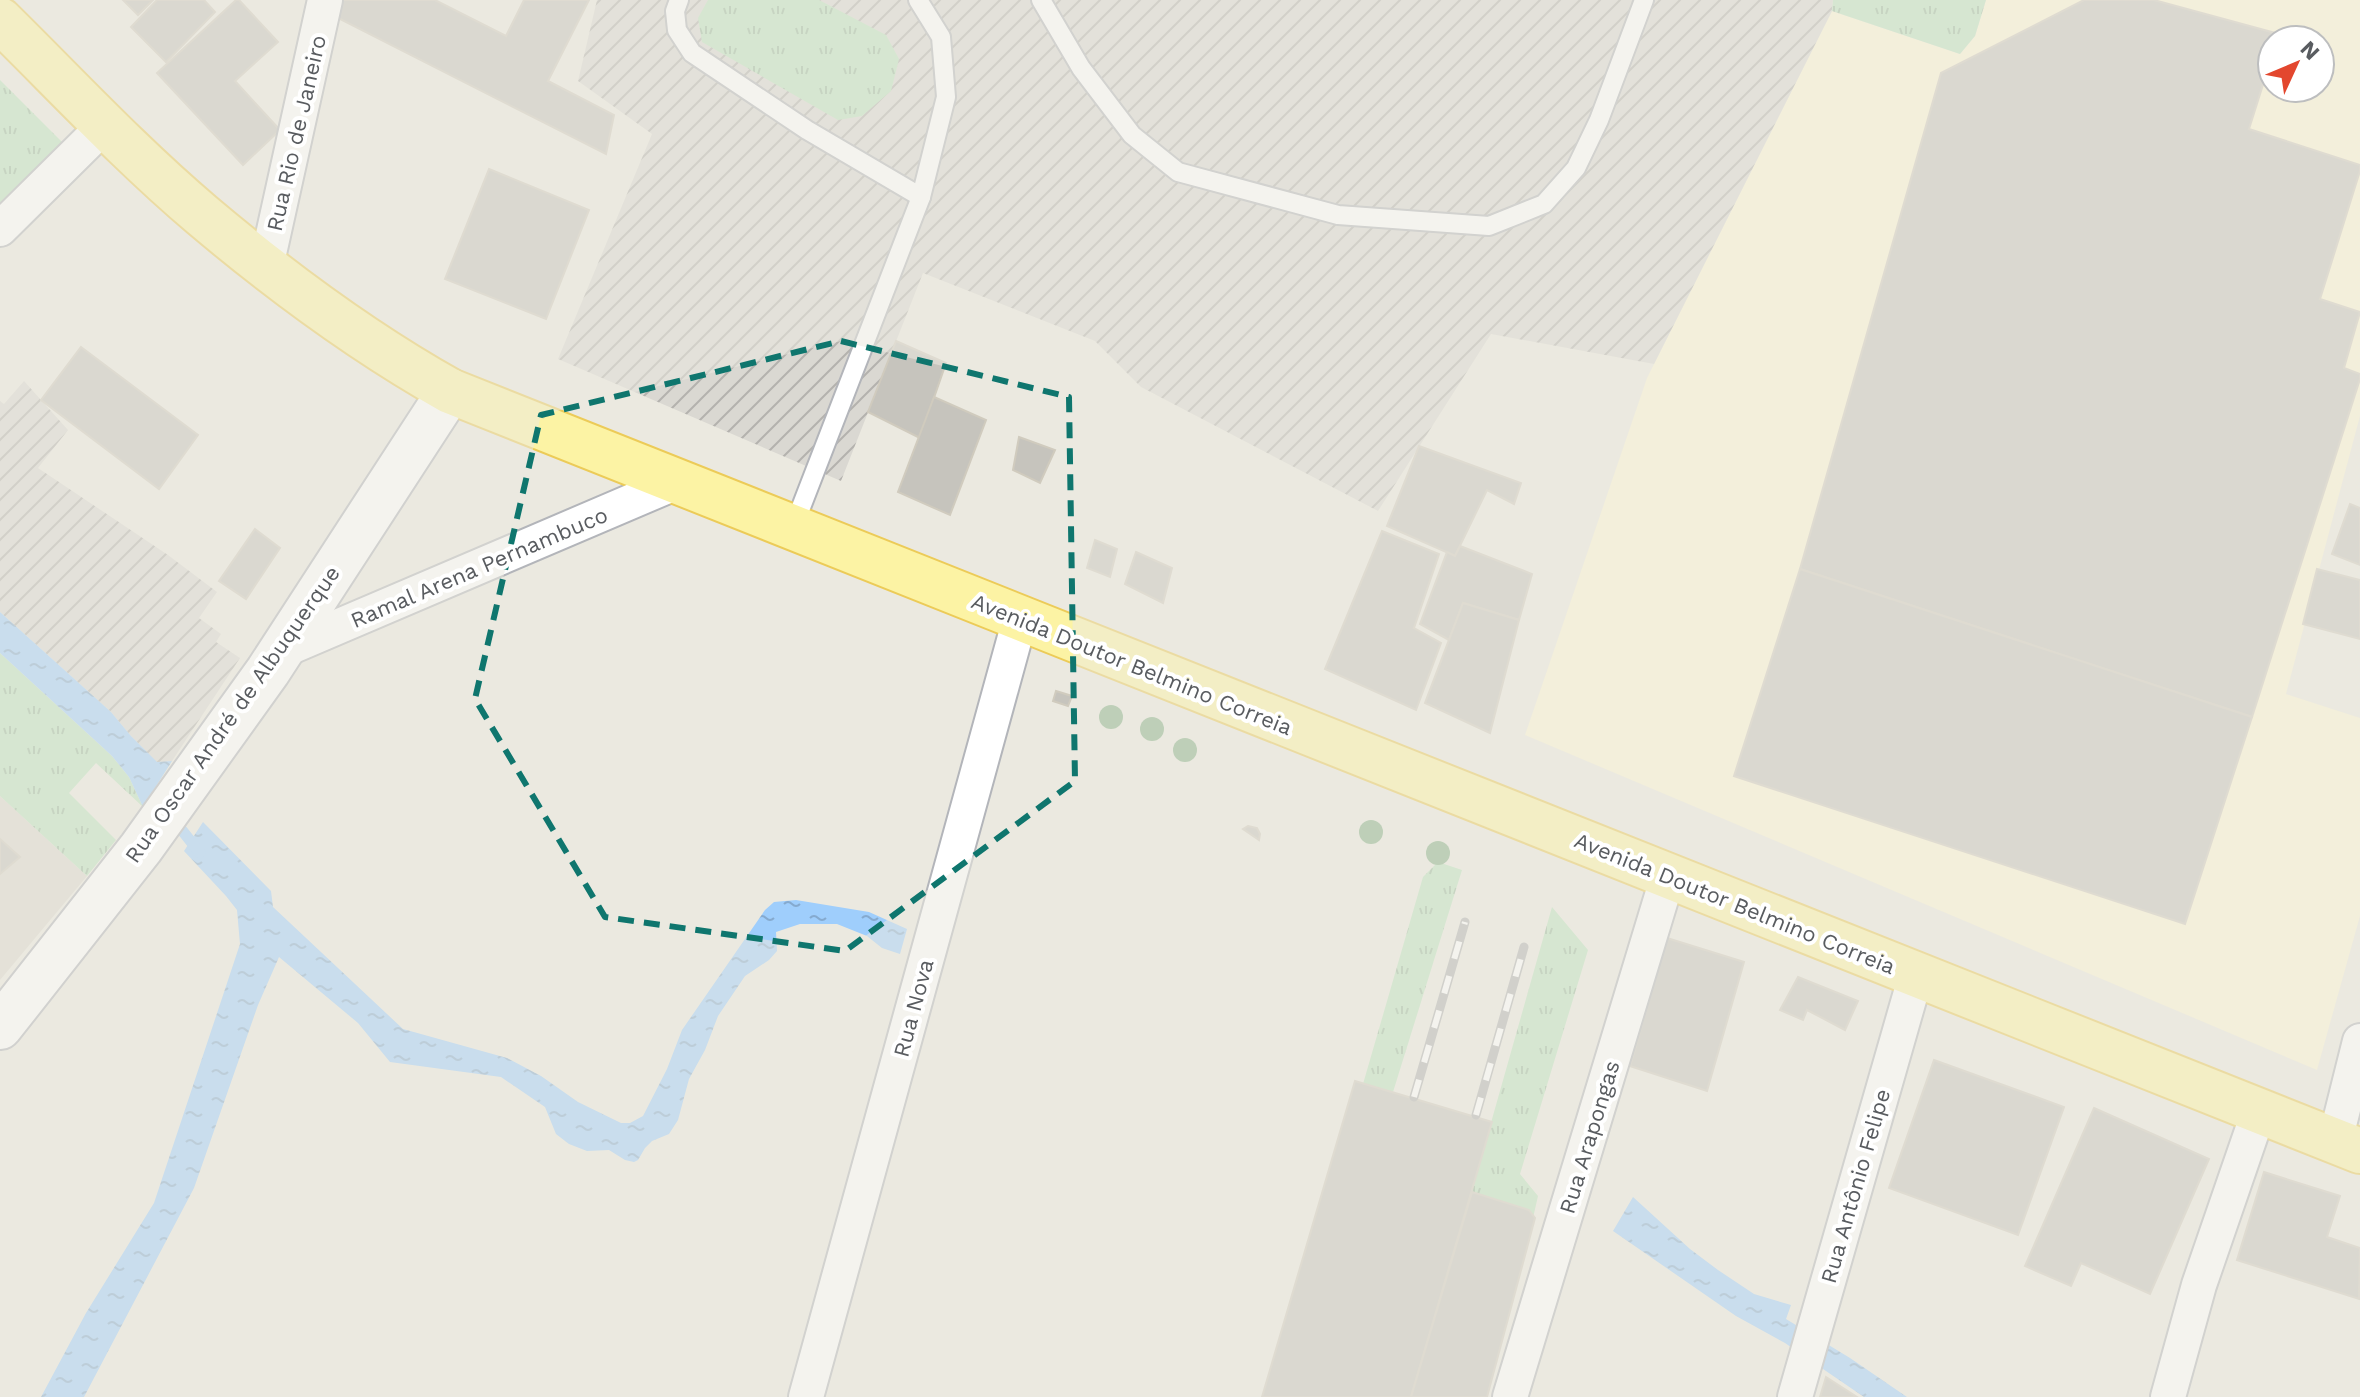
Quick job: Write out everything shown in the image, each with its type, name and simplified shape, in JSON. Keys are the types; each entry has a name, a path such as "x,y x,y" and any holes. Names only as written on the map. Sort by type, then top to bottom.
{"main road":[{"name":"Avenida Doutor Belmino Correia","path":"0,20 105,125 200,213 266,267 366,340 450,391 2347,1146"}],"street":[{"name":"Rua Rio de Janeiro","path":"266,267 325,0"},
{"path":"0,229 105,125"},
{"name":"Rua Oscar André de Albuquerque","path":"0,1027 191,780 281,651 450,391"},
{"name":"Ramal Arena Pernambuco","path":"281,651 677,482"},
{"name":"Rua Nova","path":"806,1397 1020,619"},
{"name":"Rua Arapongas","path":"1510,1397 1668,876"},
{"name":"Rua Antônio Felipe","path":"1799,1382 1916,975"},
{"path":"2347,1146 2360,1041"},
{"path":"2168,1397 2199,1285 2259,1111"}],"lane":[{"path":"679,0 675,11 677,30 692,53 807,130 921,197"},
{"path":"793,528 921,197 946,97 941,37 918,0"},
{"path":"1041,0 1081,68 1132,135 1178,172 1338,215 1489,226 1544,204 1576,168 1599,120 1644,0"}],"highlighted area":[{"path":"841,341 1069,397 1075,781 845,951 605,917 475,699 541,415"}],"shaded area":[{"path":"597,0 1833,0 1832,11 1654,364 1491,334 1378,511 1141,387 1095,341 923,273 841,481 558,359 652,134 578,81"},
{"path":"1986,0 2360,0 2360,416 2286,694 2360,718 2360,916 2317,1070 1525,735 1647,378 1832,11 1960,54 1975,36"},
{"path":"24,381 68,430 38,468 168,555 217,592 199,618 221,634 216,642 240,658 172,761 157,763 111,712 0,612 0,401 4,404"},
{"path":"0,796 87,876 0,980"}],"green space":[{"path":"708,0 819,0 886,35 899,59 891,91 862,116 838,120 702,42 698,18"},
{"path":"1833,0 1986,0 1975,36 1960,54 1832,11"},
{"path":"0,80 64,144 0,209"},
{"path":"0,653 112,756 129,777 143,807 96,763 69,793 116,840 87,876 0,796"},
{"path":"1438,862 1462,870 1393,1092 1363,1084 1423,877"},
{"path":"1552,907 1588,950 1520,1174 1538,1196 1533,1218 1470,1197"}],"water":[{"path":"0,612 111,712 157,762 172,761 143,807 129,777 112,756 0,653"},
{"path":"203,822 271,891 273,907 403,1029 507,1058 541,1076 578,1102 621,1123 630,1123 643,1116 667,1069 682,1030 765,910 774,902 796,900 869,912 907,929 900,954 837,924 800,924 776,932 777,951 745,976 718,1016 705,1050 689,1079 678,1120 669,1134 652,1141 634,1162 609,1150 587,1151 569,1144 556,1134 545,1107 501,1077 390,1062 358,1023 279,957 258,1005 194,1188 84,1397 41,1397 86,1313 154,1203 240,944 237,910 184,851"},
{"path":"1633,1197 1718,1270 1754,1294 1791,1305 1786,1319 1907,1397 1864,1397 1785,1343 1736,1316 1613,1231"}],"building":[{"path":"123,0 153,0 138,15"},
{"path":"157,0 204,0 215,12 166,62 131,27"},
{"path":"236,0 278,42 235,81 280,130 243,165 157,73"},
{"path":"340,0 435,0 506,36 524,0 589,0 548,81 614,115 606,154 336,17"},
{"path":"2084,0 2154,0 2256,28 2257,104 2249,129 2360,165 2320,299 2360,312 2344,368 2360,374 2360,379 2252,717 1800,569 1941,73"},
{"path":"489,169 589,210 546,319 445,279"},
{"path":"896,341 946,363 920,438 868,412"},
{"path":"81,347 198,435 159,489 41,400"},
{"path":"934,397 986,420 950,515 898,492"},
{"path":"1019,437 1055,450 1040,483 1013,470"},
{"path":"1419,446 1521,483 1514,504 1487,490 1455,556 1387,526"},
{"path":"2350,504 2360,508 2360,565 2332,554"},
{"path":"255,529 280,548 246,599 219,581"},
{"path":"1382,531 1439,554 1414,628 1441,643 1416,710 1325,669"},
{"path":"1095,540 1117,549 1110,577 1087,568"},
{"path":"1460,546 1532,574 1519,620 1463,603 1449,640 1420,624 1447,552 1455,556"},
{"path":"1136,552 1172,568 1163,603 1125,584"},
{"path":"1800,569 2252,717 2185,924 1734,776"},
{"path":"2317,569 2360,580 2360,639 2303,624"},
{"path":"1463,603 1519,620 1490,733 1425,703"},
{"path":"1056,691 1072,696 1068,706 1053,701"},
{"path":"1248,826 1257,828 1259,840 1243,829"},
{"path":"0,839 20,857 0,874"},
{"path":"1667,938 1744,962 1707,1091 1630,1066"},
{"path":"1798,977 1858,1001 1845,1030 1807,1010 1803,1020 1780,1010"},
{"path":"1934,1060 2064,1107 2018,1235 1889,1188"},
{"path":"1355,1081 1492,1122 1411,1397 1262,1397"},
{"path":"2094,1108 2209,1159 2150,1294 2081,1263 2071,1286 2025,1266"},
{"path":"2264,1172 2340,1196 2327,1237 2360,1248 2359,1299 2237,1260"},
{"path":"1472,1192 1529,1210 1535,1218 1487,1397 1411,1397"},
{"path":"1826,1377 1857,1397 1820,1397"}],"waterway":[{"path":"173,819 200,853"}],"railway":[{"path":"1414,1097 1465,922"},
{"path":"1476,1115 1524,947"}]}
